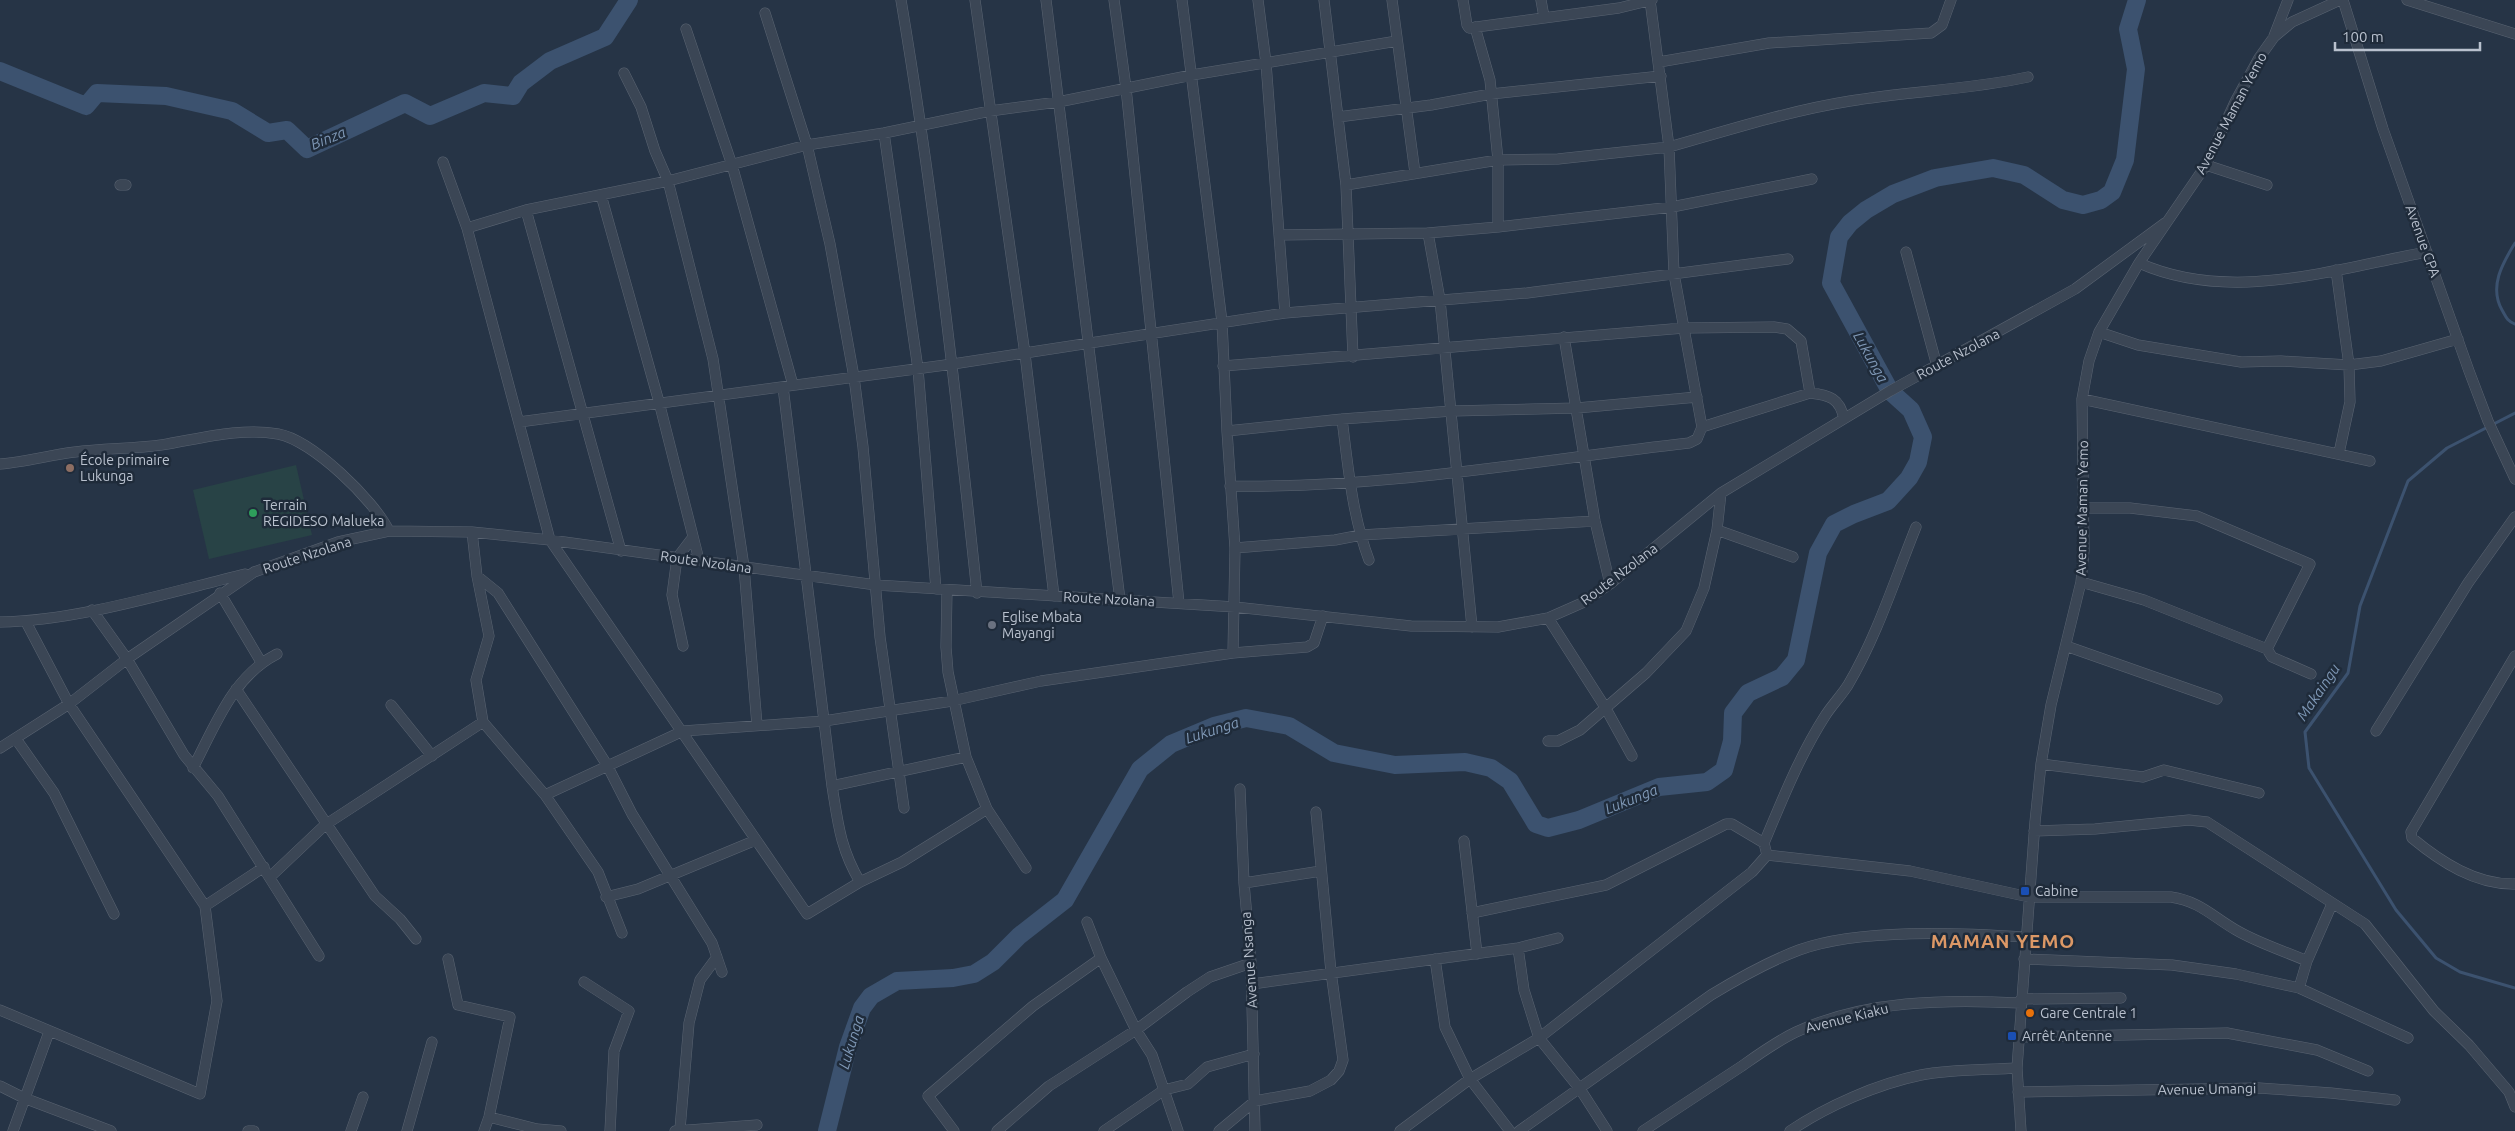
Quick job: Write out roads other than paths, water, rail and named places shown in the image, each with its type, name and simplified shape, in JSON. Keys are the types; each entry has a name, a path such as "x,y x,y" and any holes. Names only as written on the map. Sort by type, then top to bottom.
{"street":[{"path":"901,0 922,123 953,364 977,593"},
{"path":"975,0 1025,354 1054,596"},
{"path":"1046,0 1120,600"},
{"path":"1114,0 1126,88 1179,603"},
{"path":"1182,0 1222,322 1223,366 1235,548 1233,653"},
{"path":"1258,0 1266,62 1280,236 1284,313"},
{"path":"1324,0 1346,185 1349,307 1353,356"},
{"path":"1392,0 1408,108 1415,173"},
{"path":"1230,486 1292,487 1350,484 1458,473 1583,455 1689,443 1697,439 1702,427 1674,274 1669,147 1651,0 1619,8 1470,28 1467,25 1463,0"},
{"path":"1541,0 1544,17"},
{"path":"1659,62 1769,43 1931,33 1942,25 1951,0"},
{"path":"2274,36 2288,0"},
{"path":"2339,0 2362,61"},
{"name":"Avenue Maman Yemo","path":"2021,1131 2017,1068 2034,831 2040,764 2051,705 2081,582 2083,508 2082,399 2088,361 2099,332 2139,263 2206,165 2235,102 2259,58 2274,36 2292,22 2339,0"},
{"path":"2348,0 2362,61"},
{"path":"2407,0 2434,3 2515,34"},
{"path":"765,13 807,145 830,244 854,376 863,446 889,711 904,808"},
{"path":"1475,28 1488,69 1491,94 1498,160 1498,227"},
{"path":"686,29 732,165 788,386 806,575 832,786 841,844 847,860 860,882"},
{"path":"467,228 526,210 668,182 807,145 884,133 922,123 990,111 1058,102 1192,75 1397,41"},
{"name":"Avenue CPA","path":"2362,61 2383,129 2488,421 2515,479"},
{"path":"624,73 642,107 655,151 668,182 699,299 719,394 744,567 757,725"},
{"path":"1338,117 1408,108 1491,94 1661,76"},
{"path":"1346,185 1498,160 1558,160 1669,147 1793,111 1853,101 1993,85 2028,77"},
{"path":"884,133 918,369 936,589"},
{"path":"443,162 467,228 550,540 807,914 860,882 902,862 987,809"},
{"path":"2206,165 2268,185"},
{"path":"1280,236 1428,234 1498,227 1672,207 1812,179"},
{"path":"601,195 659,402 699,560"},
{"path":"526,210 621,552"},
{"name":"Route Nzolana","path":"0,748 68,704 127,659 254,572 338,542 389,531 472,532 550,540 621,552 699,560 876,585 977,593 1235,607 1411,626 1498,626 1548,618 1582,604 1610,584 1721,493 1871,402 2075,289 2165,223"},
{"path":"1428,234 1440,300 1464,529 1472,627"},
{"path":"1906,252 1938,366"},
{"path":"2139,263 2167,274 2201,281 2263,282 2427,252"},
{"path":"519,422 1025,354 1284,313 1527,293 1788,259"},
{"path":"2336,270 2349,365 2350,402 2339,453"},
{"path":"1223,366 1353,356 1445,346 1684,328 1744,327 1787,329 1801,341 1810,393"},
{"path":"2099,332 2138,346 2241,362 2281,361 2349,365 2381,361 2458,339"},
{"path":"1564,337 1595,521 1610,584"},
{"path":"1702,427 1810,393 1826,394 1835,398 1844,418"},
{"path":"1227,431 1342,419 1452,411 1577,408 1697,398"},
{"path":"2082,399 2370,461"},
{"path":"1342,419 1350,484 1361,535 1369,560"},
{"path":"0,464 76,452 137,448 237,433 277,433 296,438 314,450 373,506 389,531"},
{"path":"1548,741 1558,741 1571,736 1646,673 1686,631 1704,588 1716,530 1721,493"},
{"path":"2083,508 2130,508 2197,516 2310,564 2267,650"},
{"path":"2376,731 2468,583 2515,517"},
{"path":"1235,548 1335,540 1361,535 1595,521"},
{"path":"1767,855 1764,843 1800,760 1856,669 1879,620 1916,526"},
{"path":"1716,530 1793,557"},
{"path":"472,532 477,576 489,636 487,647 478,666 476,680 483,722 545,795 598,872 606,897 622,932"},
{"path":"683,646 672,596 677,558 693,537"},
{"path":"0,622 26,622 92,610 254,572"},
{"path":"477,576 498,594 607,765 632,814 712,943 722,972"},
{"path":"2081,582 2144,600 2267,650 2272,657 2311,674"},
{"path":"947,590 946,647 952,702 966,757 987,809 1026,868"},
{"path":"220,594 261,662"},
{"path":"92,610 127,659 193,768 218,796 319,956"},
{"path":"545,795 683,731 824,721 952,702 1041,681 1233,653 1307,647 1314,643 1323,616"},
{"path":"1548,618 1605,707 1632,756"},
{"path":"0,1010 200,1094 217,1001 205,906 68,704 26,622"},
{"path":"2066,646 2216,699"},
{"path":"193,768 236,689 261,662 277,654"},
{"path":"2515,656 2411,832 2412,838 2452,867 2488,881 2515,884"},
{"path":"236,689 325,825 375,896 400,919 416,938"},
{"path":"391,705 432,756"},
{"path":"270,877 325,825 483,722"},
{"path":"16,739 54,793 114,914"},
{"path":"832,786 966,757"},
{"path":"2040,764 2143,777 2164,770 2259,793"},
{"name":"Avenue Nsanga","path":"1240,790 1244,883 1252,984 1256,1131"},
{"path":"1219,1131 1255,1102 1310,1091 1332,1080 1344,1060 1331,972 1316,812"},
{"path":"2034,831 2200,821 2216,828 2365,924 2434,1011 2512,1091 2515,1106"},
{"path":"1472,913 1606,885 1726,824 1732,824 1764,843"},
{"path":"606,897 638,889 756,840"},
{"path":"1464,841 1477,954"},
{"path":"1767,855 1910,871 2029,897 2170,897 2186,899 2196,903 2235,929 2307,961"},
{"path":"1400,1131 1470,1079 1539,1038 1752,872 1767,855"},
{"path":"205,906 264,867"},
{"path":"1244,883 1322,871"},
{"path":"2299,988 2307,961 2332,904"},
{"path":"1087,922 1101,958 1136,1030 1152,1056 1178,1131"},
{"path":"1519,1131 1711,995 1744,974 1799,950 1857,938 1934,934 2025,937"},
{"path":"1252,984 1518,948 1558,938"},
{"path":"1518,948 1524,990 1539,1038 1580,1089 1607,1131"},
{"path":"717,957 700,980 689,1023 677,1130 757,1125"},
{"path":"954,1131 928,1096 1033,1006 1101,958"},
{"path":"448,959 458,1005 510,1017 489,1117 484,1131"},
{"path":"1435,959 1445,1026 1470,1079 1510,1131"},
{"path":"2024,959 2204,968 2299,988 2408,1038"},
{"path":"997,1131 1049,1086 1136,1030 1162,1008 1210,977 1251,963"},
{"path":"584,982 629,1011 614,1051 610,1131"},
{"name":"Avenue Kiaku","path":"1643,1131 1772,1046 1796,1032 1826,1021 1873,1009 1910,1004 2122,998"},
{"path":"13,1131 49,1032"},
{"path":"2019,1037 2196,1032 2227,1034 2317,1050 2368,1071"},
{"path":"407,1131 432,1042"},
{"path":"1104,1131 1164,1090 1188,1084 1207,1067 1254,1054"},
{"path":"1790,1131 1820,1112 1902,1080 1923,1075 2017,1068"},
{"path":"0,1086 24,1098 111,1131"},
{"name":"Avenue Umangi","path":"2018,1092 2259,1088 2331,1092 2395,1100"},
{"path":"351,1131 363,1097"},
{"path":"489,1117 537,1129 561,1131"},
{"path":"248,1131 254,1131"}],"waterway":[{"name":"Binza","path":"0,71 86,106 97,93 166,96 232,111 268,133 287,130 307,149 405,103 430,116 484,93 513,96 521,83 550,61 605,37 629,0"},
{"name":"Lukunga","path":"827,1131 848,1047 862,1008 871,996 897,981 953,978 974,974 993,962 1019,936 1065,900 1140,769 1171,744 1214,726 1246,718 1289,726 1334,753 1395,765 1465,762 1491,768 1510,781 1536,824 1548,828 1579,820 1659,787 1707,782 1724,770 1732,741 1733,713 1748,693 1782,677 1796,660 1818,553 1834,524 1888,501 1909,478 1918,462 1923,437 1911,410 1890,391 1831,283 1839,237 1850,223 1866,210 1893,194 1935,178 1993,168 2024,175 2063,200 2083,205 2101,200 2112,192 2125,160 2136,69 2128,29 2137,0"},
{"name":"Makaingu","path":"2515,243 2502,267 2497,284 2498,301 2502,310 2510,322 2515,324"},
{"name":"Makaingu","path":"2515,413 2447,448 2408,481 2360,606 2348,673 2305,732 2309,768 2396,910 2436,958 2460,972 2515,988"}],"place":[{"name":"École primaire Lukunga","path":"70,468"},
{"name":"Terrain REGIDESO Malueka","path":"253,513"},
{"name":"Eglise Mbata Mayangi","path":"992,625"},
{"name":"Cabine","path":"2025,891"},
{"name":"Gare Centrale 1","path":"2030,1013"},
{"name":"Arrêt Antenne","path":"2012,1036"}],"district":[{"name":"MAMAN YEMO","path":"2003,941"}]}
